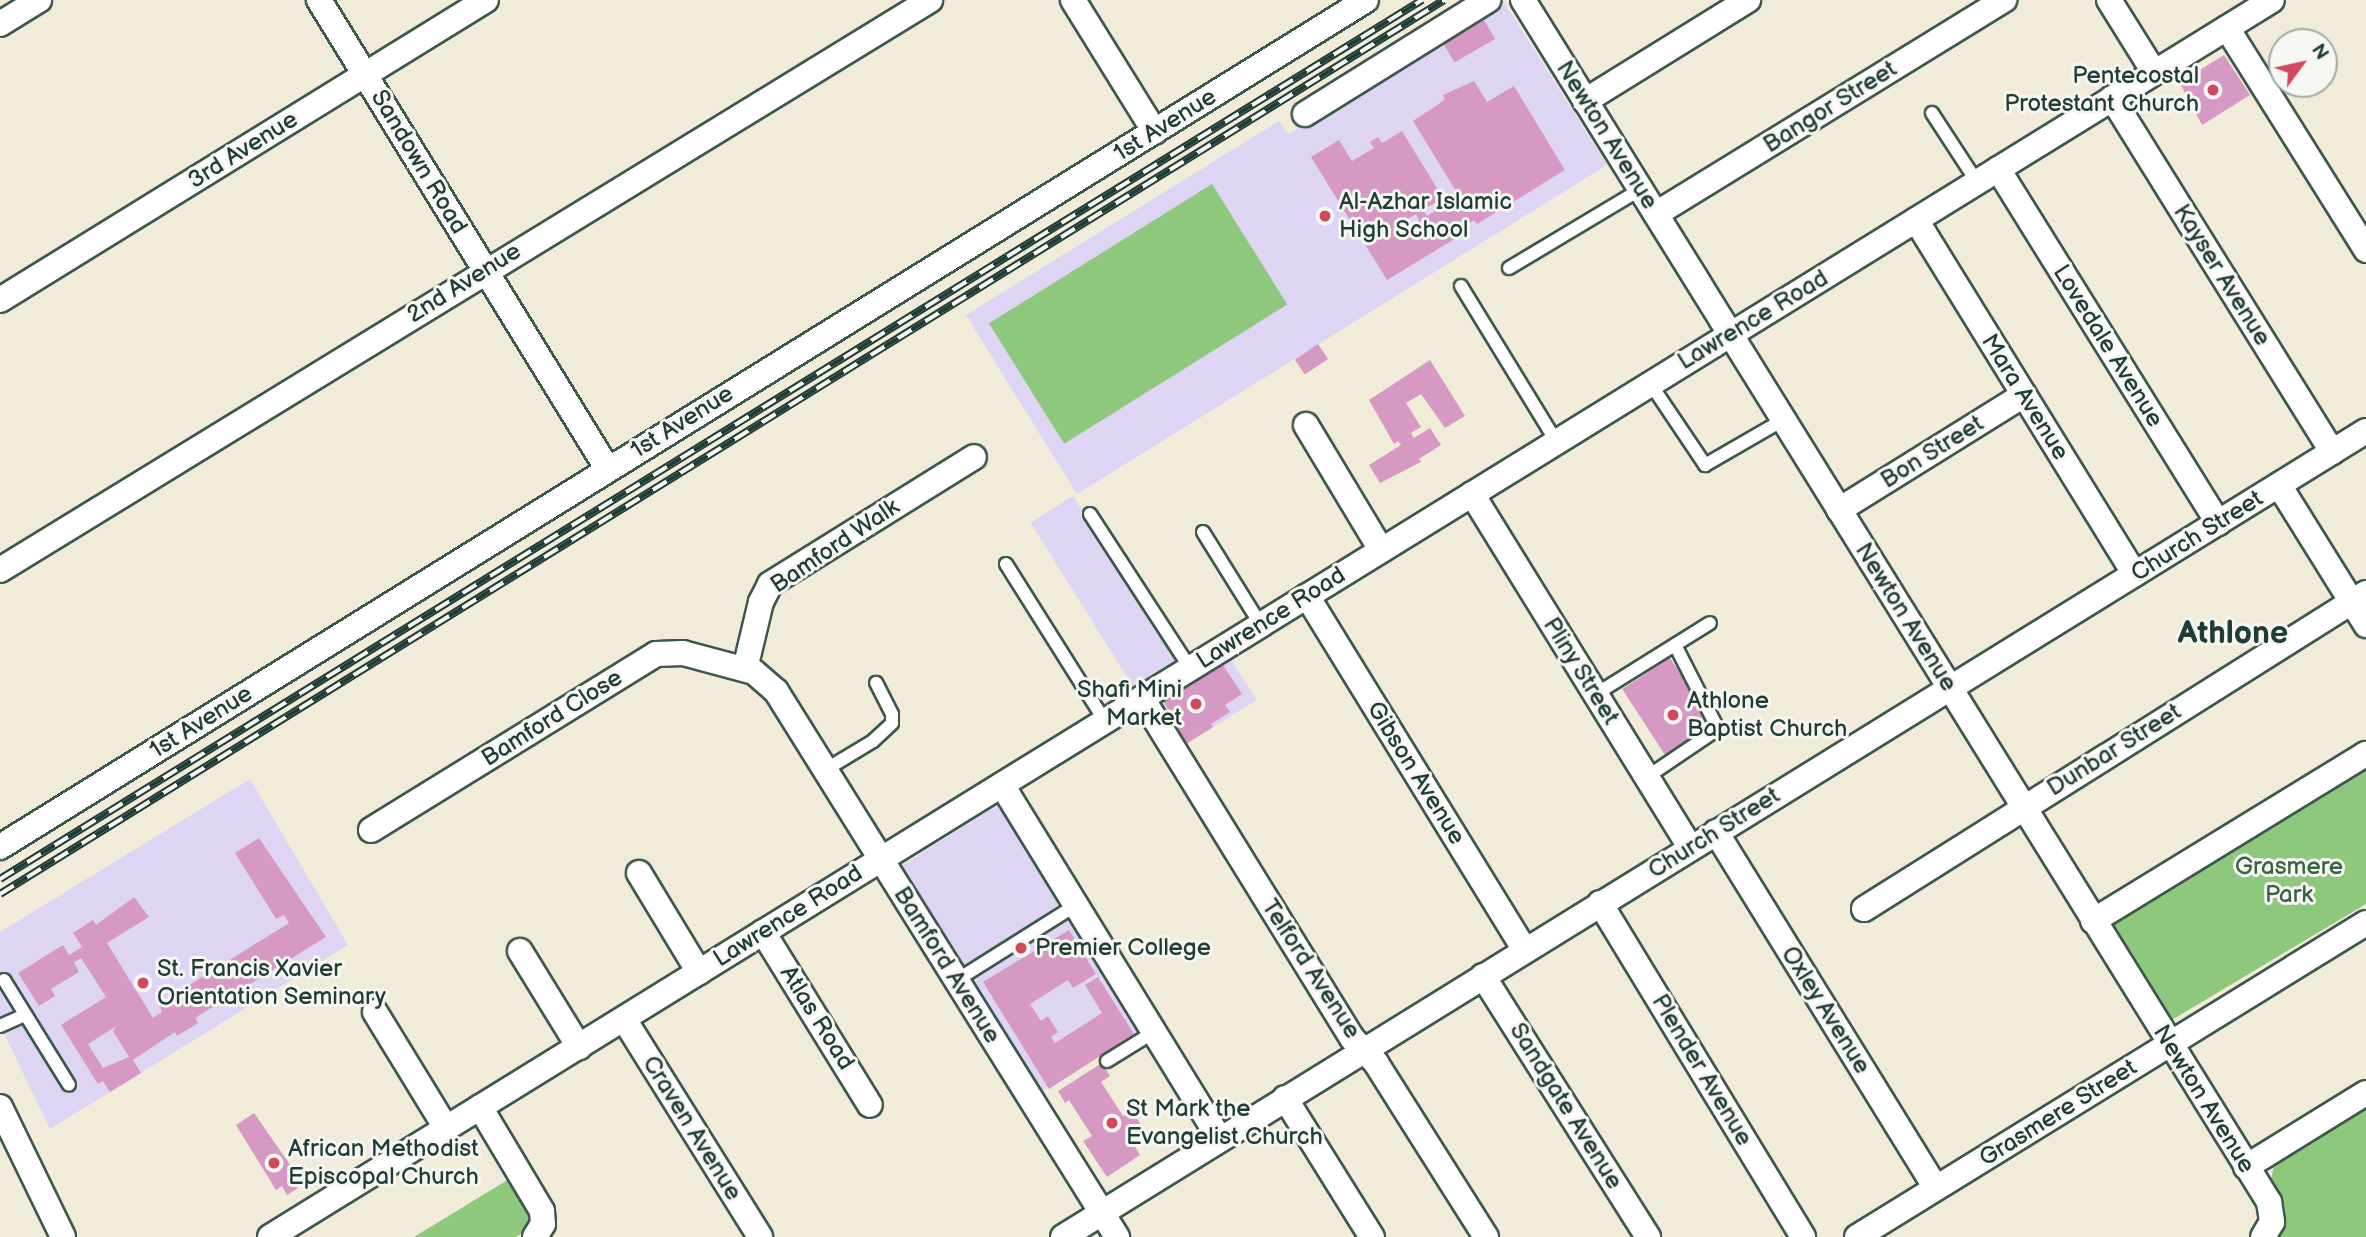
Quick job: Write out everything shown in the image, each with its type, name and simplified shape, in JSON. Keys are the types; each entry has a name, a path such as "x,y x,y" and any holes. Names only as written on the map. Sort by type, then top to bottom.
{"street":[{"path":"0,24 39,0"},
{"name":"Sandown Road","path":"319,0 607,468"},
{"name":"3rd Avenue","path":"0,300 486,0"},
{"name":"2nd Avenue","path":"0,570 485,270 930,0"},
{"path":"1073,0 1155,132"},
{"name":"1st Avenue","path":"0,847 607,468 1366,0"},
{"path":"1305,114 1488,0"},
{"name":"Newton Avenue","path":"1523,0 2272,1209 2272,1222 2264,1237"},
{"path":"1585,100 1748,0"},
{"name":"Bangor Street","path":"1656,214 2004,0"},
{"path":"2109,0 2154,72"},
{"name":"Lawrence Road","path":"270,1237 2272,0"},
{"path":"2227,28 2366,250"},
{"name":"Kayser Avenue","path":"2112,98 2332,452"},
{"name":"Lovedale Avenue","path":"1998,169 2218,523"},
{"name":"Mara Avenue","path":"1916,220 2135,574"},
{"name":"Bon Street","path":"1839,509 2024,395"},
{"path":"1306,425 1381,550"},
{"name":"Church Street","path":"1063,1237 2366,431"},
{"name":"Bamford Walk","path":"745,669 761,601 770,584 974,457"},
{"path":"2279,485 2359,597 2366,625"},
{"name":"Pliny Street","path":"1472,494 1691,848"},
{"name":"Gibson Avenue","path":"1307,596 1525,950"},
{"name":"Dunbar Street","path":"1864,909 2359,597"},
{"name":"Bamford Close","path":"371,830 656,654 683,653 745,669"},
{"name":"Bamford Avenue","path":"745,669 776,691 1116,1237"},
{"name":"Telford Avenue","path":"1142,698 1364,1050 1377,1063 1486,1237"},
{"path":"2094,921 2366,754"},
{"path":"1002,785 1220,1139"},
{"name":"Oxley Avenue","path":"1716,832 1936,1188"},
{"path":"639,873 699,972"},
{"name":"Plender Avenue","path":"1600,903 1803,1237"},
{"name":"Grasmere Street","path":"1857,1237 2366,923"},
{"name":"Atlas Road","path":"763,932 870,1105"},
{"path":"520,951 579,1047"},
{"name":"Sandgate Avenue","path":"1483,976 1648,1237"},
{"path":"375,1012 446,1128"},
{"name":"Craven Avenue","path":"624,1019 760,1237"},
{"path":"2246,1167 2366,1093"},
{"path":"1285,1098 1371,1237"},
{"path":"0,1107 8,1138 63,1237"},
{"path":"480,1107 542,1211 543,1224 535,1237"}],"lane":[{"path":"1932,113 1977,182"},
{"path":"1509,268 1641,190"},
{"path":"1461,286 1556,441"},
{"path":"1650,383 1701,464 1715,463 1783,420"},
{"path":"1090,514 1189,668"},
{"path":"1203,532 1261,625"},
{"path":"1006,564 1105,721"},
{"path":"1595,694 1710,623"},
{"path":"1647,777 1718,729 1675,645"},
{"path":"825,770 873,741 892,723 876,683"},
{"path":"957,980 1076,905"},
{"path":"4,980 69,1085"},
{"path":"0,1026 25,1015"},
{"path":"1107,1061 1154,1032"}],"shaded area":[{"name":"Al-Azhar Islamic High School","path":"1503,0 1607,165 1077,494 966,315 1279,121 1288,134"},
{"path":"1073,496 1175,660 1133,686 1031,522"},
{"name":"Shafi Mini Market","path":"1229,656 1257,700 1184,745 1157,701"},
{"name":"St. Francis Xavier Orientation Seminary","path":"250,779 348,945 50,1129 0,1025 0,932"},
{"name":"Premier College","path":"1000,804 1141,1030 1043,1091 902,865"}],"green space":[{"path":"1212,184 1287,304 1064,444 989,323"},
{"name":"Grasmere Park","path":"2366,764 2366,904 2170,1021 2110,929 2110,922"},
{"path":"2366,1104 2366,1237 2276,1237 2284,1216 2270,1185 2274,1165"},
{"path":"511,1178 533,1212 530,1228 516,1237 414,1237"}],"building":[{"path":"1484,20 1495,39 1454,63 1443,44"},
{"name":"Pentecostal Protestant Church","path":"2224,55 2250,95 2202,125 2177,78 2184,73 2187,78"},
{"path":"1474,81 1487,102 1514,86 1565,170 1477,224 1474,220 1468,224 1471,229 1387,280 1311,157 1339,140 1352,161 1374,148 1370,142 1378,137 1382,143 1402,131 1443,198 1423,210 1427,216 1459,196 1413,121 1445,99 1443,95","holes":["1416,214 1419,220 1396,234 1393,228"]},
{"path":"1318,344 1328,359 1305,375 1295,360"},
{"path":"1430,360 1465,416 1445,428 1421,394 1406,403 1421,427 1411,433 1414,438 1430,428 1441,445 1419,459 1421,462 1380,483 1369,465 1401,445 1398,441 1394,444 1369,400"},
{"name":"Athlone Baptist Church","path":"1670,658 1715,727 1667,758 1622,689"},
{"name":"Shafi Mini Market","path":"1223,665 1242,694 1225,705 1230,712 1211,724 1213,727 1186,744 1164,702"},
{"path":"259,838 326,937 195,1018 198,1023 177,1036 175,1032 133,1060 141,1073 110,1092 103,1081 98,1084 61,1025 106,997 81,958 74,962 79,972 51,989 55,996 39,1006 18,973 63,945 69,955 82,947 73,933 93,920 96,925 134,897 149,917 107,943 153,1018 162,1012 159,1004 289,923 284,915 276,919 235,853","holes":["117,1026 113,1031 129,1057 103,1068 88,1044"]},
{"path":"1069,930 1096,974 1073,988 1068,980 1030,1004 1041,1021 1048,1016 1058,1032 1051,1037 1055,1043 1102,1013 1085,985 1098,977 1134,1034 1049,1089 983,982"},
{"name":"St Mark the Evangelist Church","path":"1102,1063 1110,1076 1101,1082 1123,1116 1132,1111 1145,1131 1131,1140 1140,1155 1107,1177 1083,1141 1092,1136 1069,1100 1065,1103 1058,1091"},
{"name":"African Methodist Episcopal Church","path":"254,1113 298,1176 293,1179 298,1188 287,1195 282,1186 276,1190 236,1125"}],"railway":[{"path":"0,879 1422,0"},
{"path":"0,894 1444,0"}],"place":[{"name":"Pentecostal Protestant Church","path":"2213,90"},
{"name":"Al-Azhar Islamic High School","path":"1325,216"},
{"name":"Shafi Mini Market","path":"1196,704"},
{"name":"Athlone Baptist Church","path":"1673,715"},
{"name":"Premier College","path":"1021,948"},
{"name":"St. Francis Xavier Orientation Seminary","path":"143,983"},
{"name":"St Mark the Evangelist Church","path":"1112,1123"},
{"name":"African Methodist Episcopal Church","path":"274,1163"}],"district":[{"name":"Athlone","path":"2233,634"}]}
